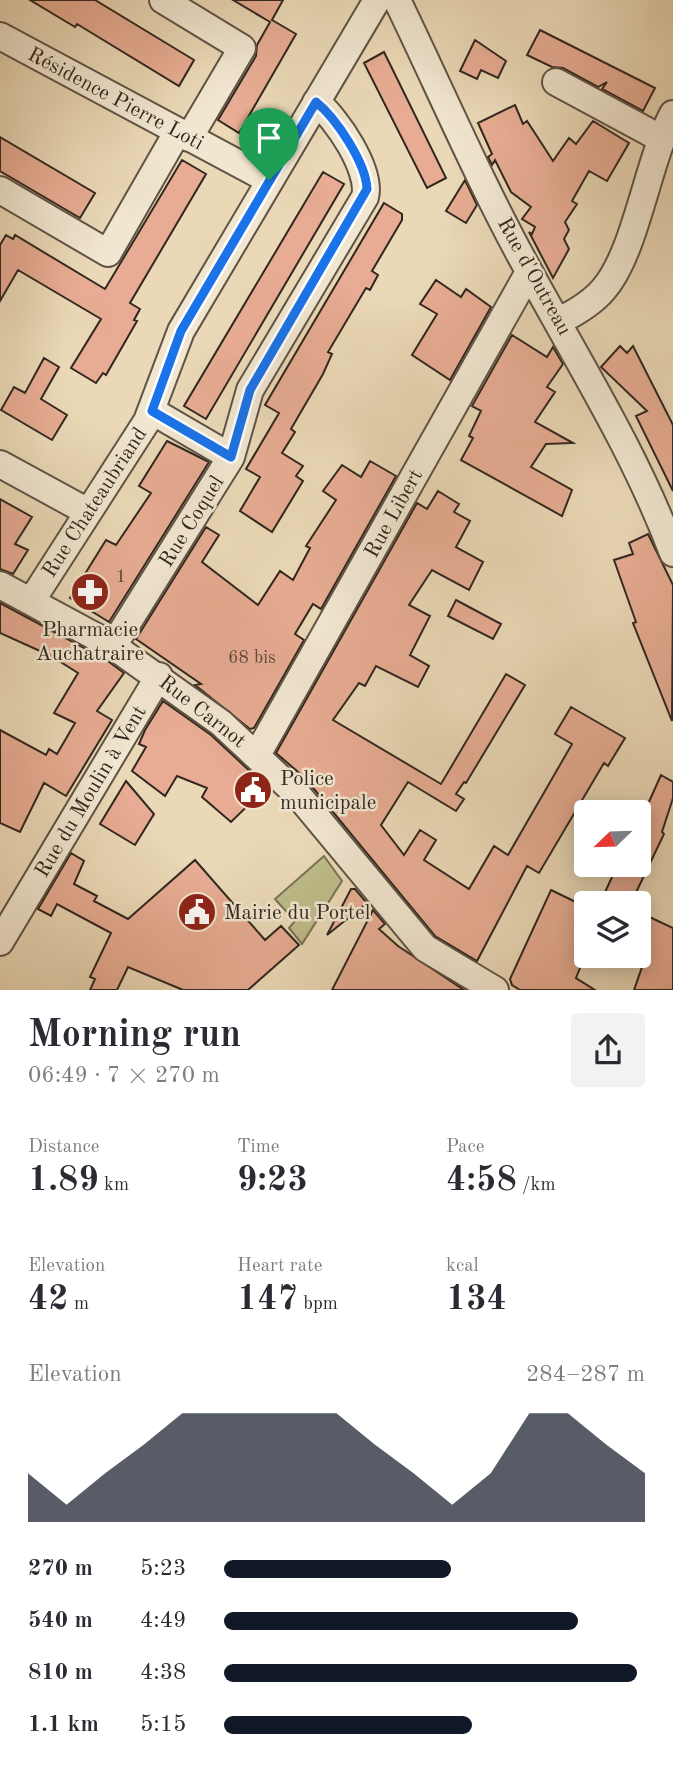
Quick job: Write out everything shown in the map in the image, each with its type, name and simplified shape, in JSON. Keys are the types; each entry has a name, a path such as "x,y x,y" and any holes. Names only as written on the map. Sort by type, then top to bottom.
{"street":[{"path":"0,191 107,253 242,48 163,0"},
{"name":"Rue Chateaubriand","path":"32,600 152,411 175,343 377,0"},
{"name":"Rue d'Outreau","path":"397,0 529,272 559,321 629,456 673,553"},
{"name":"Résidence Pierre Loti","path":"0,36 269,180"},
{"path":"556,82 660,138"},
{"name":"Rue Coquel","path":"113,646 231,457 250,390 367,189 365,176 340,127 316,102"},
{"path":"559,321 588,304 609,283 623,252 660,138 673,114"},
{"name":"Rue Libert","path":"257,755 529,272"},
{"path":"152,411 231,457"},
{"path":"0,464 88,512"},
{"name":"Rue Carnot","path":"0,585 113,646 159,676 257,755 314,814 418,942 485,988"},
{"name":"Rue du Moulin à Vent","path":"0,942 159,676"}],"shaded area":[{"path":"324,856 342,881 302,944 289,928 295,921 275,899"}],"building":[{"path":"30,0 95,0 194,60 179,86 77,24 75,27"},
{"path":"233,0 283,0 272,20 296,34 239,133 218,120 256,56 257,45 270,22"},
{"path":"540,30 655,88 643,111 602,89 607,82 598,87 563,68 552,67 527,55"},
{"path":"475,40 506,61 498,78 481,70 477,79 460,71"},
{"path":"384,52 446,178 427,188 364,63"},
{"path":"515,105 523,124 527,121 553,161 569,138 576,144 593,121 629,143 607,181 589,171 572,201 577,204 565,222 569,230 564,239 569,249 553,278 529,232 532,234 535,227 522,219 531,207 511,192 495,160 492,165 488,157 492,154 478,123"},
{"path":"0,137 95,193 80,218 0,171"},
{"path":"182,160 206,174 130,303 140,309 134,320 137,321 106,375 103,373 96,383 71,368 101,319 18,270 0,301 0,245 6,235 13,239 15,235 105,289"},
{"path":"323,172 344,184 206,419 184,406"},
{"path":"465,180 477,205 466,223 446,211"},
{"path":"384,203 402,214 402,220 372,271 378,275 370,290 366,288 328,352 332,354 323,374 291,429 295,432 282,453 303,466 296,476 303,481 272,532 240,511 260,477 246,469 279,413 265,405"},
{"path":"436,280 461,297 466,289 491,307 450,380 412,355 437,314 420,304"},
{"path":"512,335 547,357 553,347 563,364 547,387 555,392 535,422 573,443 546,444 531,467 572,490 562,516 461,460 473,438 469,436 481,411 472,406"},
{"path":"620,346 627,353 633,346 673,425 673,491 636,416 647,411 601,367"},
{"path":"44,358 59,367 41,399 67,415 52,440 1,410 14,387 25,393"},
{"path":"167,441 209,462 109,622 70,598 106,540 116,545 151,493 139,486"},
{"path":"370,461 396,476 321,609 313,604 295,634 304,640 254,728 250,729 195,685 201,684 136,639 206,527 219,535 202,562 258,605 280,571 293,580 310,548 306,546 336,500 323,491 342,465 361,477"},
{"path":"438,491 459,504 454,512 470,521 456,547 483,562 469,590 432,570 409,605 430,616 410,655 429,666 418,687 376,666 365,686 359,683 333,720 441,784 506,674 525,685 466,783 464,782 456,794 464,799 456,811 408,782 381,825 404,855 420,830 436,840 424,860 469,889 494,846 508,855 572,744 555,734 571,707 625,738 608,766 604,763 582,800 574,800 574,814 539,873 527,866 477,961 435,936 305,778 276,753 417,503 427,509"},
{"path":"0,499 32,517 15,544 28,550 13,574 0,569"},
{"path":"648,534 673,585 672,721 633,623 636,622 614,560 633,554 629,543"},
{"path":"456,600 501,624 493,639 448,616"},
{"path":"0,603 105,659 124,673 97,711 112,720 66,796 44,783 20,832 0,823 0,730 46,755 49,749 57,754 75,723 54,713 78,673 51,656 0,633"},
{"path":"163,701 211,735 267,787 231,822 202,797 207,788 177,776 165,796 132,771 146,747 139,744 145,730"},
{"path":"661,775 673,782 673,798 662,832 664,834 651,861 651,800"},
{"path":"126,781 154,814 135,845 100,824"},
{"path":"71,853 84,861 74,884 97,896 94,901 128,919 195,860 265,940 281,926 299,945 248,990 183,990 128,967 117,990 90,990 95,979 90,977 111,933 57,904 51,916 38,909"},
{"path":"612,877 643,877 637,891 606,891"},
{"path":"351,889 355,889 367,903 327,935"},
{"path":"551,890 574,901 574,968 580,968 576,978 595,990 520,990 512,985 510,979"},
{"path":"373,910 385,924 379,929 398,946 464,990 332,990"},
{"path":"651,918 673,928 673,990 634,990 642,968 651,968"}],"place":[{"name":"Pharmacie Auchatraire","path":"90,592"},
{"name":"Police municipale","path":"253,790"},
{"name":"Mairie du Portel","path":"197,912"}],"route":[{"path":"316,102 330,113 340,127 365,176 367,189 365,197 250,390 231,457 152,411 175,343 186,321 269,180 316,102"}]}
